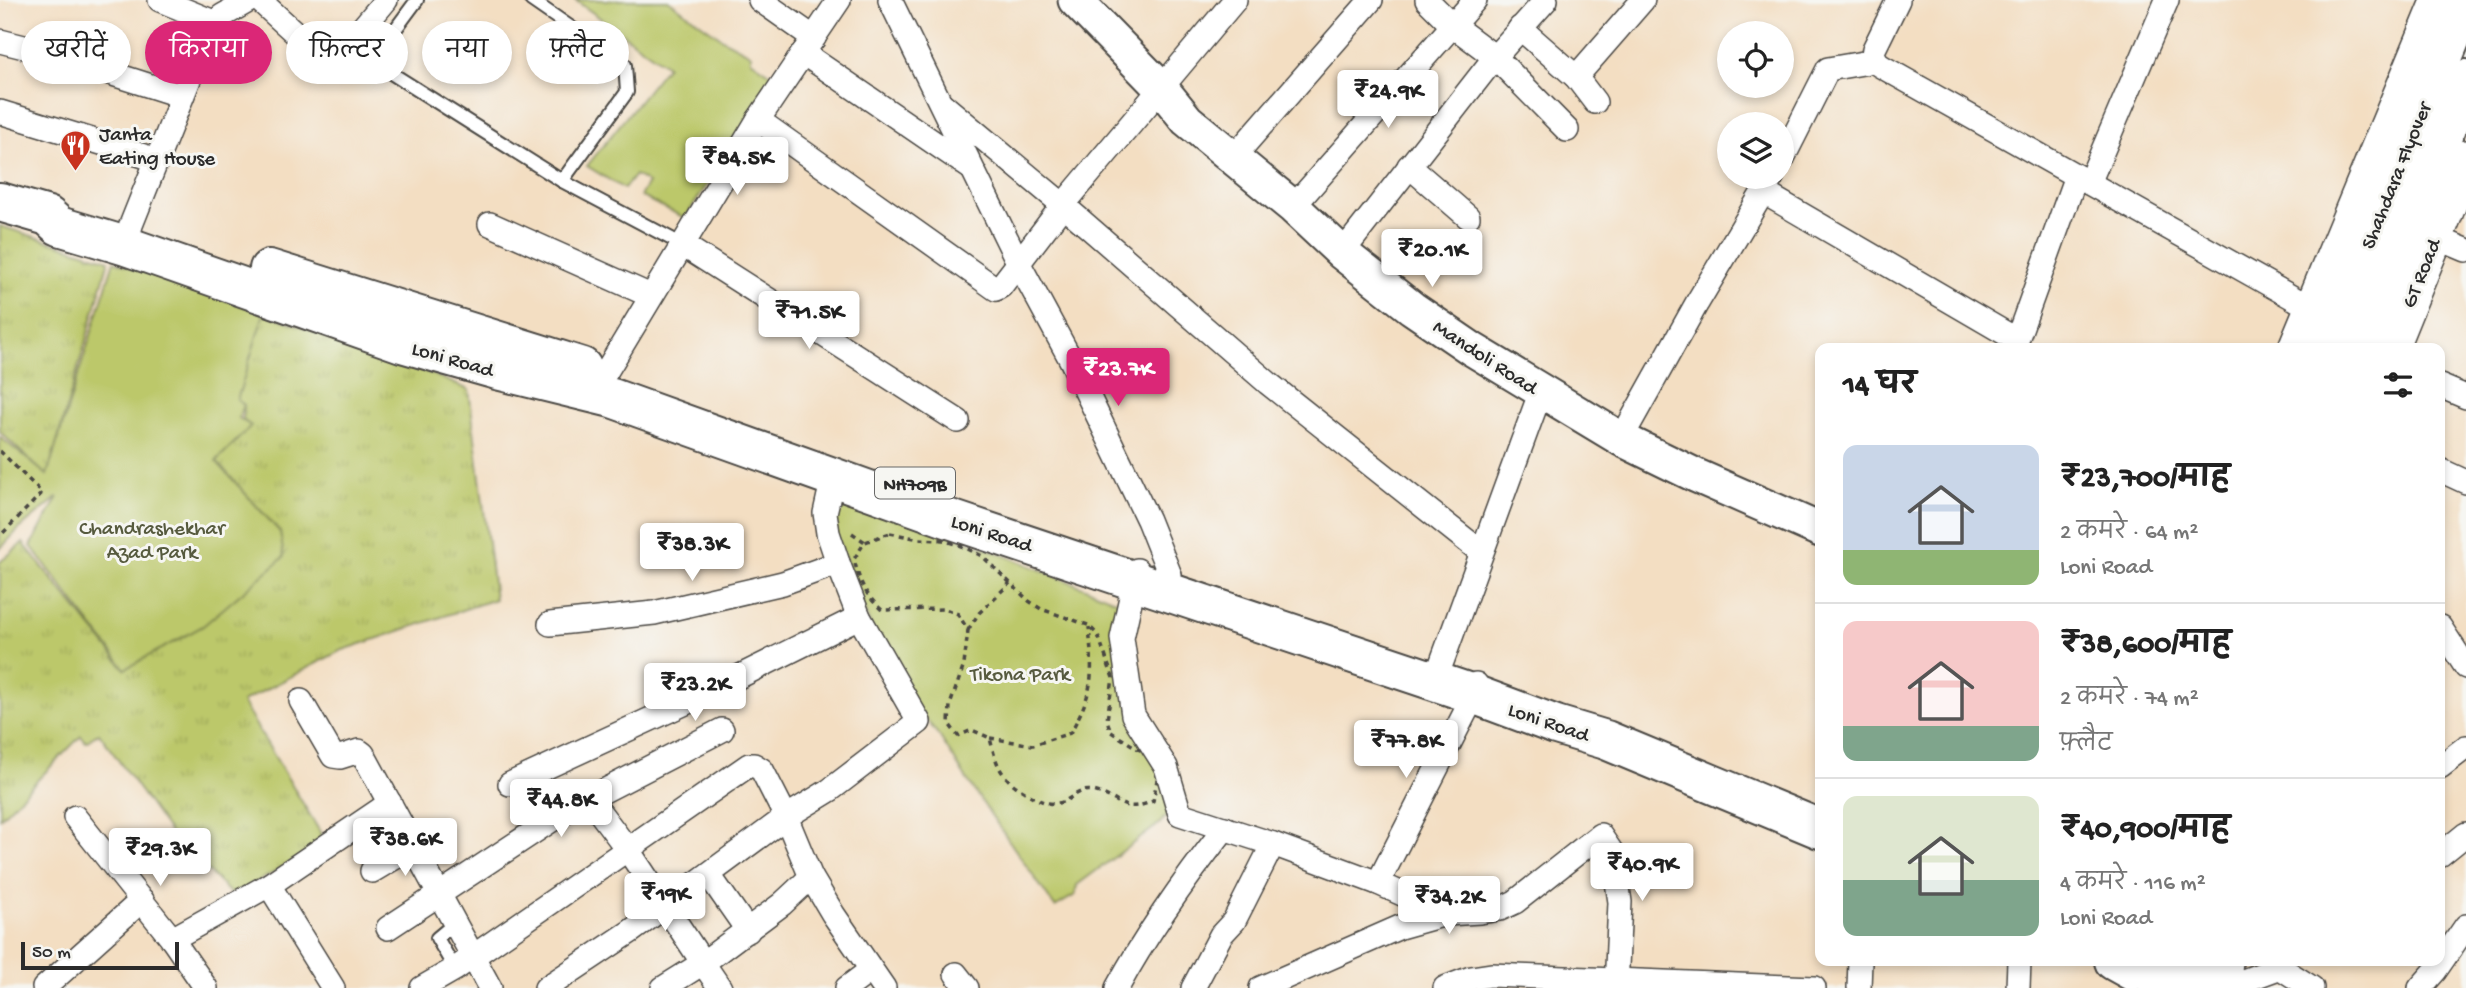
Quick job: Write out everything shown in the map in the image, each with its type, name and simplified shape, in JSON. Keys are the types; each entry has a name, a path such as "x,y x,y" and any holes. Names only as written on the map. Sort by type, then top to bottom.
{"highway":[{"name":"Shahdara Flyover","path":"2327,343 2466,1"},
{"name":"Shahdara Flyover","path":"2358,343 2466,79"},
{"name":"Loni Road","path":"0,183 402,343 598,384 864,464 1148,572 1475,688 1611,725 1815,807"},
{"name":"Loni Road","path":"0,202 48,216 60,226 128,235"},
{"name":"Loni Road","path":"598,384 612,398 833,477 1148,572 1440,667 1475,688 1556,725 1606,740 1815,827"},
{"path":"2186,988 2188,966"}],"main road":[{"path":"2299,343 2441,0"},
{"name":"GT Road","path":"2392,343 2450,244 2466,159"},
{"path":"2223,988 2224,966"}],"street":[{"path":"160,0 211,21"},
{"path":"218,21 231,9 250,0"},
{"path":"259,0 315,51 330,56 344,50 386,0"},
{"path":"760,0 808,46 972,169"},
{"path":"598,384 758,120 839,0"},
{"path":"890,0 1019,264 1077,372 1148,520 1148,572 1122,638 1133,715 1166,767 1180,814 1273,844 1378,883 1446,914"},
{"name":"Mandoli Road","path":"1075,0 1161,88 1187,120 1293,207 1342,253 1422,315 1472,349 1620,439 1815,528"},
{"path":"758,120 994,288 1001,286 1063,205 1235,0"},
{"path":"1232,159 1371,0"},
{"path":"1427,0 1452,25 1495,57 1567,130"},
{"path":"1293,207 1475,0"},
{"path":"1342,253 1495,57 1546,0"},
{"path":"1576,77 1643,0"},
{"path":"1875,61 1874,49 1898,0"},
{"path":"2015,343 2082,180 2167,0"},
{"path":"1520,28 1576,77 1595,102"},
{"path":"0,41 44,52 182,96"},
{"path":"1794,137 1829,69 1875,61 2313,309"},
{"path":"128,235 187,84"},
{"path":"942,104 1268,383 1481,552"},
{"path":"0,112 157,160"},
{"path":"1409,166 1468,217"},
{"path":"1620,439 1764,189"},
{"path":"1775,189 2013,343"},
{"path":"490,223 651,296"},
{"path":"683,245 958,421"},
{"path":"2445,388 2466,397"},
{"path":"1440,667 1541,391"},
{"path":"2445,472 2466,482"},
{"path":"546,988 709,875 786,817 830,790 919,722 859,617 838,564 825,513 833,477"},
{"path":"550,624 654,613 783,583 838,564"},
{"path":"510,784 692,700 859,617"},
{"path":"2445,635 2466,667"},
{"path":"1378,883 1475,688"},
{"path":"302,701 330,754 336,758 361,752 455,923 464,963 490,988"},
{"path":"388,928 529,833 589,798 722,730"},
{"path":"2445,763 2466,747"},
{"path":"422,988 464,963 750,765 762,770 786,817 811,877 877,979 847,988"},
{"path":"589,798 628,850 720,988"},
{"path":"172,939 269,884 390,803"},
{"path":"75,817 172,939 206,988"},
{"path":"1117,988 1160,918 1225,828"},
{"path":"2445,851 2466,834"},
{"path":"1261,988 1400,927 1446,914 1500,909 1515,902 1600,835 1613,854 1620,902 1616,984"},
{"path":"1193,988 1221,935 1234,921 1273,844"},
{"path":"372,871 414,846"},
{"path":"709,875 748,931"},
{"path":"663,988 748,931 811,877"},
{"path":"269,884 333,988"},
{"path":"44,988 142,900"},
{"path":"2445,951 2466,926"},
{"path":"1859,988 1860,966"},
{"path":"2018,988 2019,966"},
{"path":"2223,988 2271,966"},
{"path":"2278,966 2312,988"},
{"path":"1445,988 1471,978 1491,975 1616,984 1814,988"}],"lane":[{"path":"417,0 377,54 383,68 562,181 683,245"},
{"path":"531,0 625,65 628,92 562,181"}],"path":[{"path":"0,451 42,493 0,536"},
{"path":"968,630 958,614 945,609 882,610 869,598 859,582 854,559 865,542 890,533 919,539 943,540 982,556 1041,609 1088,625 1098,635 1113,678 1107,720 1111,732 1153,758 1157,780 1153,801 1141,806 1126,807 1091,790 1075,793 1062,803 1049,804 1038,800 1010,784 996,763 990,738"},
{"path":"1010,583 979,613 968,630 964,664 950,705 949,724 958,736 972,730 990,738 1033,745 1070,733 1086,706 1091,685 1088,625"}],"green space":[{"path":"575,0 668,0 724,40 751,54 751,60 777,78 685,218 640,196 648,183 635,175 624,189 587,166 667,66 629,39 629,21 604,21"},
{"path":"0,226 109,260 47,476 0,432"},
{"name":"Chandrashekhar Azad Park","path":"114,261 264,313 237,400 244,405 239,418 251,426 216,461 280,532 284,557 203,626 125,669 31,546 58,497 0,549 0,437 47,475"},
{"path":"264,313 469,390 495,599 340,651 242,702 326,842 233,896 208,871 197,871 99,733 86,742 81,736 0,818 0,562 23,543 125,669 280,532 216,461 251,426 243,420 244,405 237,400"},
{"name":"Tikona Park","path":"848,499 981,546 1125,604 1119,631 1171,811 1159,824 1077,885 1075,895 1055,907 940,737 911,700 871,627 831,521 840,502"}],"place":[{"name":"Janta Eating House","path":"76,172"}]}
